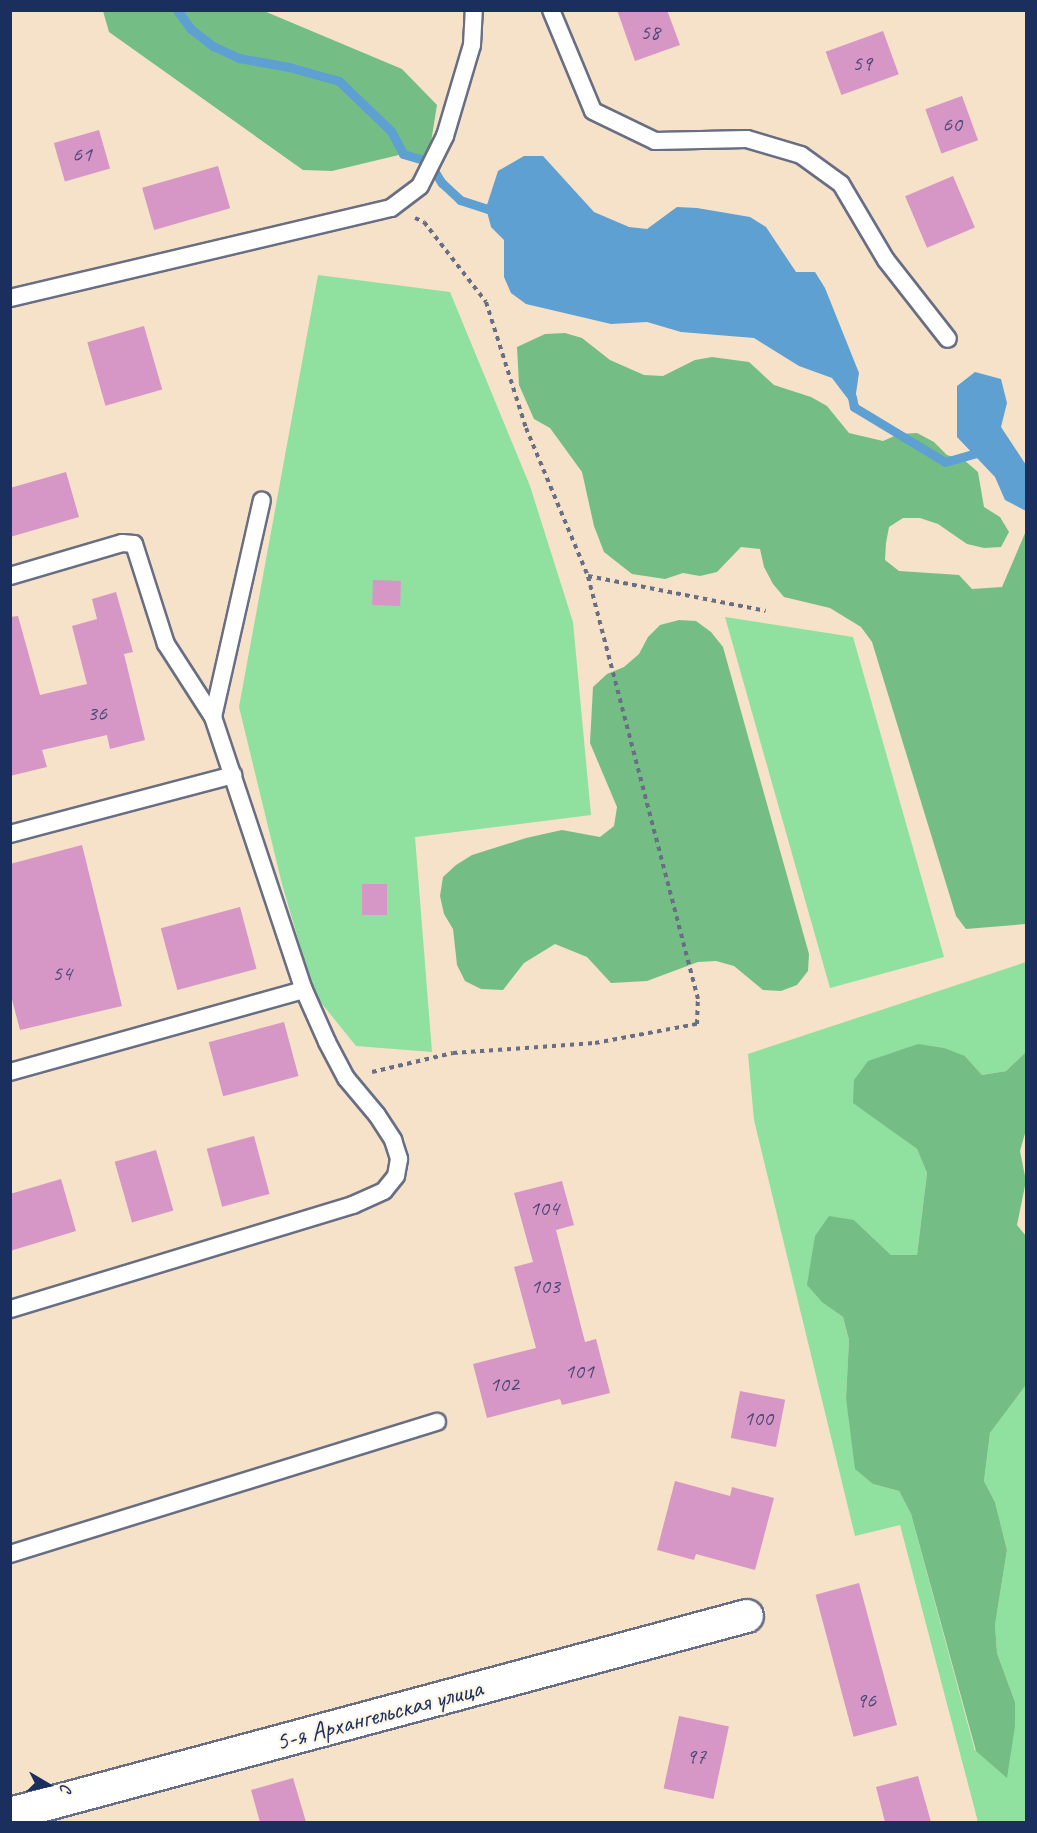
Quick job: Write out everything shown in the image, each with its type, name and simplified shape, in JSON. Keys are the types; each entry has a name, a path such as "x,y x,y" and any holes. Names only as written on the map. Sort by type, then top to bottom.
{"street":[{"name":"5-я Архангельская улица","path":"10,1814 747,1616"}],"lane":[{"path":"10,298 391,208 420,186 445,136 472,45 474,10"},
{"path":"551,10 593,111 655,141 747,139 801,155 841,184 886,260 948,339"},
{"path":"213,717 262,500"},
{"path":"10,576 122,543 134,544 166,644 213,717 304,990 346,1078 377,1115 393,1140 399,1159 396,1176 384,1191 353,1206 10,1309"},
{"path":"10,834 233,774"},
{"path":"10,1072 304,990"},
{"path":"10,1554 437,1422"}],"path":[{"path":"346,1078 453,1053 595,1043 697,1024 698,999 588,576 526,428 486,302 424,222 391,208"},
{"path":"588,576 766,610"}],"green space":[{"path":"103,11 264,11 402,69 437,105 428,161 403,154 332,171 303,170 109,32"},
{"path":"318,275 450,292 530,486 573,622 591,815 415,837 432,1052 356,1046 314,994 282,884 239,707"},
{"path":"565,333 582,338 610,360 644,375 663,376 695,360 712,357 749,362 774,385 811,397 827,406 849,433 883,441 899,434 917,433 934,442 947,455 964,460 978,472 984,507 1000,517 1009,532 1001,547 984,548 967,544 938,524 920,518 903,518 889,527 886,543 885,560 899,571 959,575 972,589 1002,587 1026,531 1026,924 966,929 956,916 872,642 861,627 830,608 784,597 773,584 764,567 760,549 741,547 717,572 700,576 683,573 665,579 632,574 604,552 594,526 582,472 550,428 534,419 519,385 517,347 545,334"},
{"path":"725,617 853,637 944,957 830,988"},
{"path":"679,620 696,621 711,632 723,647 809,954 808,971 797,985 781,991 763,990 734,966 716,961 698,962 647,981 611,983 587,957 555,944 524,963 503,990 481,989 465,981 457,965 453,929 444,914 440,896 443,877 472,855 526,838 562,830 600,837 614,826 617,807 590,743 593,687 607,674 624,667 639,654 648,637 660,625"},
{"path":"1026,962 1026,1052 1006,1071 982,1075 965,1056 854,1103 917,1149 927,1173 917,1255 891,1255 854,1220 823,1303 843,1317 849,1340 846,1398 873,1484 899,1491 911,1514 975,1751 1015,1702 997,1653 995,1625 1007,1550 995,1502 984,1481 990,1433 1026,1385 1026,1822 978,1822 900,1525 855,1536 754,1120 748,1054"},
{"path":"918,1044 944,1048 965,1056 982,1075 1006,1071 1026,1052 1026,1130 1020,1151 1026,1181 1017,1225 1026,1236 1026,1385 990,1433 984,1481 995,1502 1007,1550 995,1625 997,1653 1015,1702 1015,1726 1007,1778 976,1751 911,1514 899,1491 873,1484 855,1469 846,1398 849,1340 843,1317 823,1303 807,1285 815,1236 829,1216 854,1220 891,1255 917,1255 927,1173 917,1149 853,1103 854,1080 868,1061"}],"water":[{"path":"524,156 543,156 594,212 629,227 647,229 677,207 750,217 766,227 796,272 815,272 825,288 859,373 854,407 832,378 799,366 754,338 681,332 647,322 611,324 526,304 511,293 504,277 504,240 491,227 486,208 498,171"},
{"path":"975,372 1001,379 1007,403 1001,427 1026,465 1026,511 1005,500 995,477 957,437 957,386"}],"building":[{"path":"617,10 667,10 680,45 635,61"},
{"path":"883,31 899,74 841,95 826,52"},
{"path":"962,96 978,140 941,154 925,109"},
{"path":"99,130 110,168 65,181 54,143"},
{"path":"218,166 230,208 154,230 142,188"},
{"path":"953,176 975,228 927,248 905,196"},
{"path":"144,326 162,389 105,406 87,342"},
{"path":"66,472 79,517 10,537 10,488"},
{"path":"373,580 401,581 400,606 372,605"},
{"path":"116,592 133,652 124,654 145,740 110,749 107,735 42,750 47,767 10,776 10,617 18,616 40,695 87,684 72,626 97,619 92,599"},
{"path":"82,845 122,1006 20,1030 10,992 10,864"},
{"path":"362,884 387,884 387,915 362,915"},
{"path":"240,907 257,969 177,990 161,928"},
{"path":"284,1022 298,1076 223,1096 209,1042"},
{"path":"254,1136 270,1194 222,1207 207,1149"},
{"path":"156,1150 173,1211 132,1222 115,1162"},
{"path":"61,1179 76,1231 10,1251 10,1194"},
{"path":"562,1181 574,1225 556,1230 585,1342 596,1339 610,1393 562,1405 560,1399 487,1418 473,1364 536,1348 514,1267 533,1262 514,1193"},
{"path":"740,1391 785,1400 776,1447 731,1438"},
{"path":"675,1481 730,1496 732,1487 774,1498 755,1570 696,1554 694,1560 657,1550"},
{"path":"859,1583 897,1725 854,1737 816,1595"},
{"path":"679,1716 729,1727 714,1799 664,1788"},
{"path":"918,1776 931,1822 885,1822 876,1787"},
{"path":"293,1778 306,1822 260,1822 251,1790"}],"waterway":[{"path":"177,10 191,29 213,46 239,58 289,67 339,81 391,131 403,154 428,161 442,183 460,200 496,212"},
{"path":"852,397 854,407 945,462 987,450"}]}
